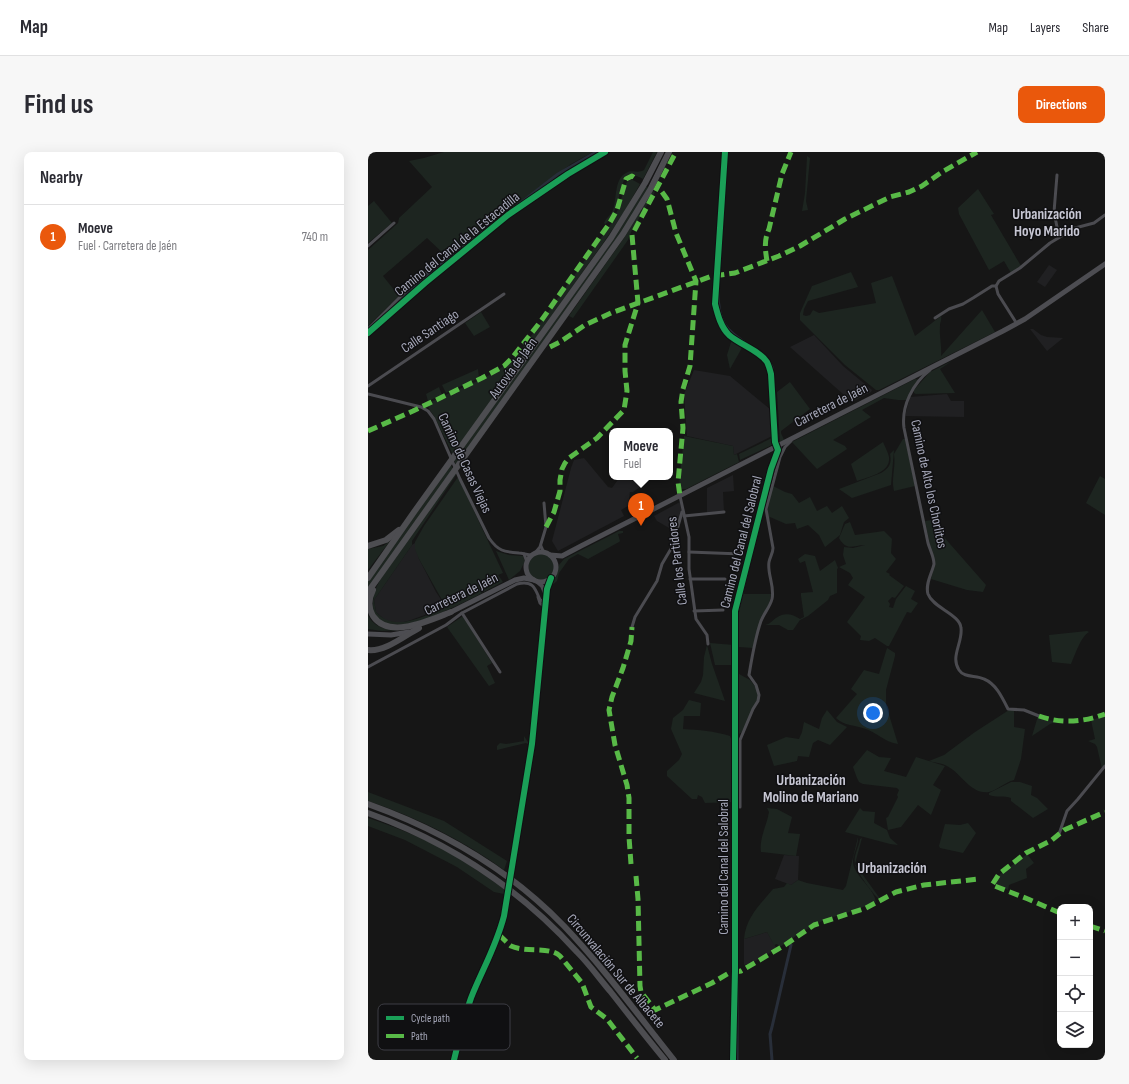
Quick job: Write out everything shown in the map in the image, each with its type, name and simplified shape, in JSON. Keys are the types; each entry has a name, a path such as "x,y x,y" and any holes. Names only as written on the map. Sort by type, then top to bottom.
{"highway":[{"name":"Autovía de Jaén","path":"368,578 611,238 645,183 661,152"},
{"name":"Autovía de Jaén","path":"368,592 623,234 650,190 669,152"},
{"name":"Carretera de Jaén","path":"550,556 562,556 1017,324 1105,264"},
{"path":"368,546 378,544 394,534 414,512"},
{"path":"556,569 555,561 544,553 534,554 527,563 528,574 535,580 542,582 550,578 556,569 557,563 562,556"},
{"name":"Carretera de Jaén","path":"515,580 523,572 527,563"},
{"name":"Carretera de Jaén","path":"368,634 400,634 419,628 515,580 524,578 535,580"},
{"path":"377,579 370,595 370,610 376,620 385,626 393,628 409,626 451,612"},
{"path":"368,650 376,650 387,646 419,628"},
{"name":"Circunvalación Sur de Albacete","path":"368,804 432,830 460,845 502,873 518,886 563,925 584,948 674,1060"},
{"name":"Circunvalación Sur de Albacete","path":"368,812 418,832 465,858 501,882 536,910 578,953 665,1060"}],"street":[{"path":"1057,175 1054,212 1059,237"},
{"path":"1017,324 998,294 996,286 999,281 1020,268 1059,237 1075,228 1094,223 1105,215"},
{"path":"368,246 394,223"},
{"path":"368,329 416,281 433,268"},
{"path":"935,318 949,309 963,304 992,286 996,286"},
{"name":"Calle Santiago","path":"368,386 504,294"},
{"name":"Camino de Alto los Chorlitos","path":"936,366 927,373 910,393 903,417 928,543 934,564 928,587 928,593 931,599 955,618 961,626 955,659 962,674 979,677 989,682 1000,693 1008,709 1024,710 1039,716"},
{"name":"Camino de Casas Viejas","path":"368,394 422,407 428,411 434,419 460,479 493,545 508,553 524,554"},
{"path":"740,807 740,740 753,709 758,702 759,695 756,685 749,674 759,628 772,598 769,562 773,554 773,548 766,508 780,457 785,447 792,439"},
{"name":"Calle los Partidores","path":"680,496 689,537 690,578 694,611 696,619 706,635 708,644"},
{"path":"527,563 524,554 534,554 539,550 541,545 546,527 544,503"},
{"path":"632,627 635,616 657,581 662,564 672,547 683,511"},
{"path":"684,516 724,512"},
{"path":"541,545 544,553"},
{"path":"689,552 741,554"},
{"path":"470,1004 499,935 504,916 532,744 545,607 550,578"},
{"path":"690,578 725,579"},
{"path":"535,580 544,589 546,600"},
{"path":"368,668 446,625 462,613 521,583 531,584 536,590 540,600 546,600"},
{"path":"538,594 540,603 545,607"},
{"path":"694,611 723,610"},
{"path":"462,613 500,672"},
{"path":"1059,834 1067,811 1105,766"},
{"path":"454,1060 457,1050"}],"shaded area":[{"path":"444,152 593,152 571,164 446,256 427,238 383,276 399,296 368,326 368,250 398,223 399,218 432,187 409,161"},
{"path":"653,152 657,152 643,179 632,175 625,178 615,210 609,221 605,224 605,221 613,210 619,180 628,172 640,172 644,170"},
{"path":"807,156 810,158 806,201 808,210 802,211 805,193"},
{"path":"631,179 640,184 623,214 453,455 429,409 428,404 489,375 511,360 521,350 612,222 618,209 626,183"},
{"path":"645,186 649,188 628,223 456,465 454,460"},
{"path":"978,189 994,214 991,215 1021,266 1011,273 1004,261 989,270 959,214 958,208"},
{"path":"652,191 655,192 632,230 628,240 573,318 569,316 624,238"},
{"path":"374,201 392,223 368,243 368,206"},
{"path":"1049,265 1057,270 1045,287 1037,282"},
{"path":"851,272 858,287 808,301 803,315 810,315 813,310 819,313 876,303 871,283 892,276 915,336 941,316 941,356 982,310 995,332 879,390 876,390 845,365 800,320 800,313 812,286"},
{"path":"481,312 490,327 474,336 465,323"},
{"path":"1030,329 1033,329 1041,335 1047,337 1063,338 1047,351"},
{"path":"814,335 843,366 872,390 871,392 852,402 790,347"},
{"path":"732,339 743,346 730,369 727,355"},
{"path":"952,361 940,369 955,393 914,393 914,390 930,372"},
{"path":"478,369 479,378 446,393 442,385"},
{"path":"694,370 730,376 771,410 772,436 734,455 733,446 687,436 684,394"},
{"path":"915,379 920,380 907,400 884,398 862,410 871,417 833,440 845,446 847,449 817,469 792,442"},
{"path":"790,382 810,409 781,431 784,440 780,442 777,392"},
{"path":"439,387 442,395 428,401 426,394"},
{"path":"947,394 951,401 964,401 964,417 905,416 910,397"},
{"path":"684,436 733,446 734,455 737,454 739,462 686,489 681,489 679,486"},
{"path":"772,438 772,445 740,460 739,454"},
{"path":"903,439 905,439 915,486 894,491 894,454"},
{"path":"883,442 889,457 889,462 886,467 878,474 857,481 851,464"},
{"path":"894,450 891,485 852,498 839,489 884,471 889,465 891,460 890,454"},
{"path":"584,458 608,487 612,488 618,480 637,480 640,487 633,492 630,492 628,506 621,510 624,516 558,551 552,541 574,460"},
{"path":"451,465 453,469 368,589 368,581"},
{"path":"455,473 456,475 412,541 412,545 374,600 376,612 384,618 401,622 419,618 446,607 419,559 415,549 415,542 424,526 458,477 503,573 498,575 503,582 460,604 425,619 394,625 382,622 372,610 374,592 380,580"},
{"path":"733,475 734,491 723,492 724,512 707,513 707,488"},
{"path":"1100,476 1105,479 1105,515 1086,503"},
{"path":"773,486 792,494 799,503 810,497 817,511 827,506 832,513 842,506 849,518 844,522 840,535 825,547 819,535 808,525 797,529 795,523 786,524 770,517 769,521 767,509"},
{"path":"680,502 682,511 676,532 657,521 654,516"},
{"path":"938,519 943,536 986,585 983,592 967,590 931,579 934,565 925,521"},
{"path":"850,522 855,535 884,531 892,539 891,553 896,559 886,572 904,586 895,598 892,597 888,601 890,604 889,607 893,608 896,599 906,586 915,591 911,599 918,603 911,613 907,612 889,646 875,638 869,641 860,640 861,636 847,622 865,597 848,585 853,578 850,573 839,567 846,564 843,555 844,547 853,548 865,545 850,547 845,545 839,538 845,524"},
{"path":"619,531 623,531 623,533 618,534 619,542 588,559 578,554 569,559 559,573 557,581 551,586 559,565 564,559"},
{"path":"390,541 368,570 368,549 383,546"},
{"path":"415,543 419,559 436,592 446,607 401,623 386,621 376,612 374,600 412,545"},
{"path":"496,551 509,555 523,556 525,561 520,571 509,580"},
{"path":"541,554 550,558 554,567 550,576 541,580 532,576 528,567 532,558"},
{"path":"805,554 815,556 820,571 835,560 838,568 837,593 830,596 828,600 808,616 800,620 793,630 788,630 779,625 765,625 785,614 800,619 804,617 801,593 813,592 805,561 800,563 798,559"},
{"path":"743,594 771,594 769,605 761,617 753,648 739,647 739,612"},
{"path":"368,615 374,623 381,627 400,630 382,631 368,629"},
{"path":"463,616 492,663 487,666 495,683 489,686 447,627"},
{"path":"1089,632 1083,637 1071,664 1052,662 1049,635"},
{"path":"710,643 734,645 734,665 715,665"},
{"path":"707,645 725,701 694,693 701,682 703,675 704,657"},
{"path":"887,648 895,653 895,656 886,690 886,705 898,744 893,743 866,729 843,723 836,718 857,694 851,689 864,670 879,674"},
{"path":"739,674 750,680 758,690 758,701 742,732 739,734"},
{"path":"689,700 701,703 700,716 684,716 683,729 701,730 730,736 735,759 733,802 705,803 702,797 698,795 697,799 692,799 667,776 667,771 679,760 682,754 671,729 673,718 683,710"},
{"path":"827,710 837,722 847,727 830,745 818,740 813,743 809,757 798,756 797,761 774,766 767,745 786,737 799,739 804,722 819,729 822,718"},
{"path":"1009,710 1014,710 1014,727 1025,729 1021,759 1014,780 992,791 983,792 971,787 947,766 929,761 944,755 975,732"},
{"path":"1038,716 1045,720 1058,721 1050,724 1032,736"},
{"path":"1105,716 1105,765 1102,769 1097,747 1095,744 1088,741 1095,739 1091,720"},
{"path":"524,736 530,745 526,743 497,750 497,746 500,743 506,744 524,741"},
{"path":"867,750 879,757 891,758 884,771 906,777 916,757 945,766 933,785 941,790 931,815 918,805 901,827 888,830 886,818 888,817 898,797 897,795 899,790 897,788 863,784 859,782 853,767"},
{"path":"1011,782 1020,782 1032,786 1031,795 1037,798 1048,809 1033,818 1011,801 1011,798 989,795 989,793"},
{"path":"368,792 444,821 507,861 504,870 456,839 439,830 404,814 368,801"},
{"path":"767,808 777,809 792,817 788,833 800,834 796,856 761,852 762,837 769,812"},
{"path":"860,808 863,811 875,812 874,823 887,830 890,838 898,845 845,832"},
{"path":"368,818 413,835 448,852 506,890 504,894 494,892 457,867 405,840 368,826"},
{"path":"968,823 976,833 963,853 940,848 939,846 945,824 960,825"},
{"path":"858,837 853,864 859,876 875,897 876,902 824,920 802,932 780,947 777,944 774,945 767,932 744,939 745,931 751,918 773,889 784,887 787,883 791,885 798,880 843,890 846,886"},
{"path":"862,838 855,864 855,855 860,839"},
{"path":"1027,854 1034,863 1026,869 1027,878 1009,885 1008,890 993,884 1000,874"},
{"path":"784,855 799,856 798,880 791,885 775,879"},
{"path":"855,864 881,900 877,898 858,872"},
{"path":"767,932 777,949 752,963 744,965 744,939"}],"waterway":[{"path":"368,332 426,276 558,174 596,152"},
{"path":"727,152 718,303 720,313 726,327 738,338 763,355 772,367 777,440 781,449 768,487 737,613 737,1060"},
{"path":"772,1060 770,1034 791,945"}],"marked path":[{"path":"546,527 554,512 560,491 562,469 565,463 569,458 597,438 624,410 627,391 625,345 638,303 632,235 676,152"},
{"path":"767,261 765,249 766,237 782,174 791,152"},
{"path":"550,347 585,325 611,313 712,276 735,273 779,256 800,246 845,219 890,197 909,192 922,186 942,172 977,152"},
{"path":"368,431 413,411 504,366 541,321 609,224 617,210 626,179 632,176 635,178"},
{"path":"662,192 667,199 676,233 696,281 690,366 683,389 681,402 683,428 678,482 680,496"},
{"path":"631,864 629,798 627,785 615,745 609,710 631,641 632,627"},
{"path":"1039,716 1047,719 1072,721 1089,719 1105,714"},
{"path":"1057,912 992,885 999,874 1026,853 1052,840 1064,830 1105,812"},
{"path":"636,876 640,986 641,992 655,1010 712,983 729,973 741,971 785,945 814,925 866,908 896,892 924,885 979,879"},
{"path":"1093,927 1105,931"},
{"path":"499,935 511,946 523,949 550,951 560,956 582,983 591,1007 607,1019 637,1058"}],"cycle path":[{"name":"Camino del Canal de la Estacadilla","path":"368,333 425,283 508,215 568,174 605,152"},
{"name":"Camino del Canal del Salobral","path":"725,152 715,304 726,332 760,354 768,364 771,374 775,442 778,450 771,469 735,611 735,971 733,1060"},
{"path":"469,1004 493,948 504,916 532,744 547,589 551,578"},
{"path":"454,1060 457,1050"}],"place":[{"name":"Moeve","path":"641,526"}],"district":[{"name":"Urbanización Hoyo Marido","path":"1047,222"},
{"name":"Urbanización Molino de Mariano","path":"811,788"},
{"name":"Urbanización","path":"892,868"}]}
